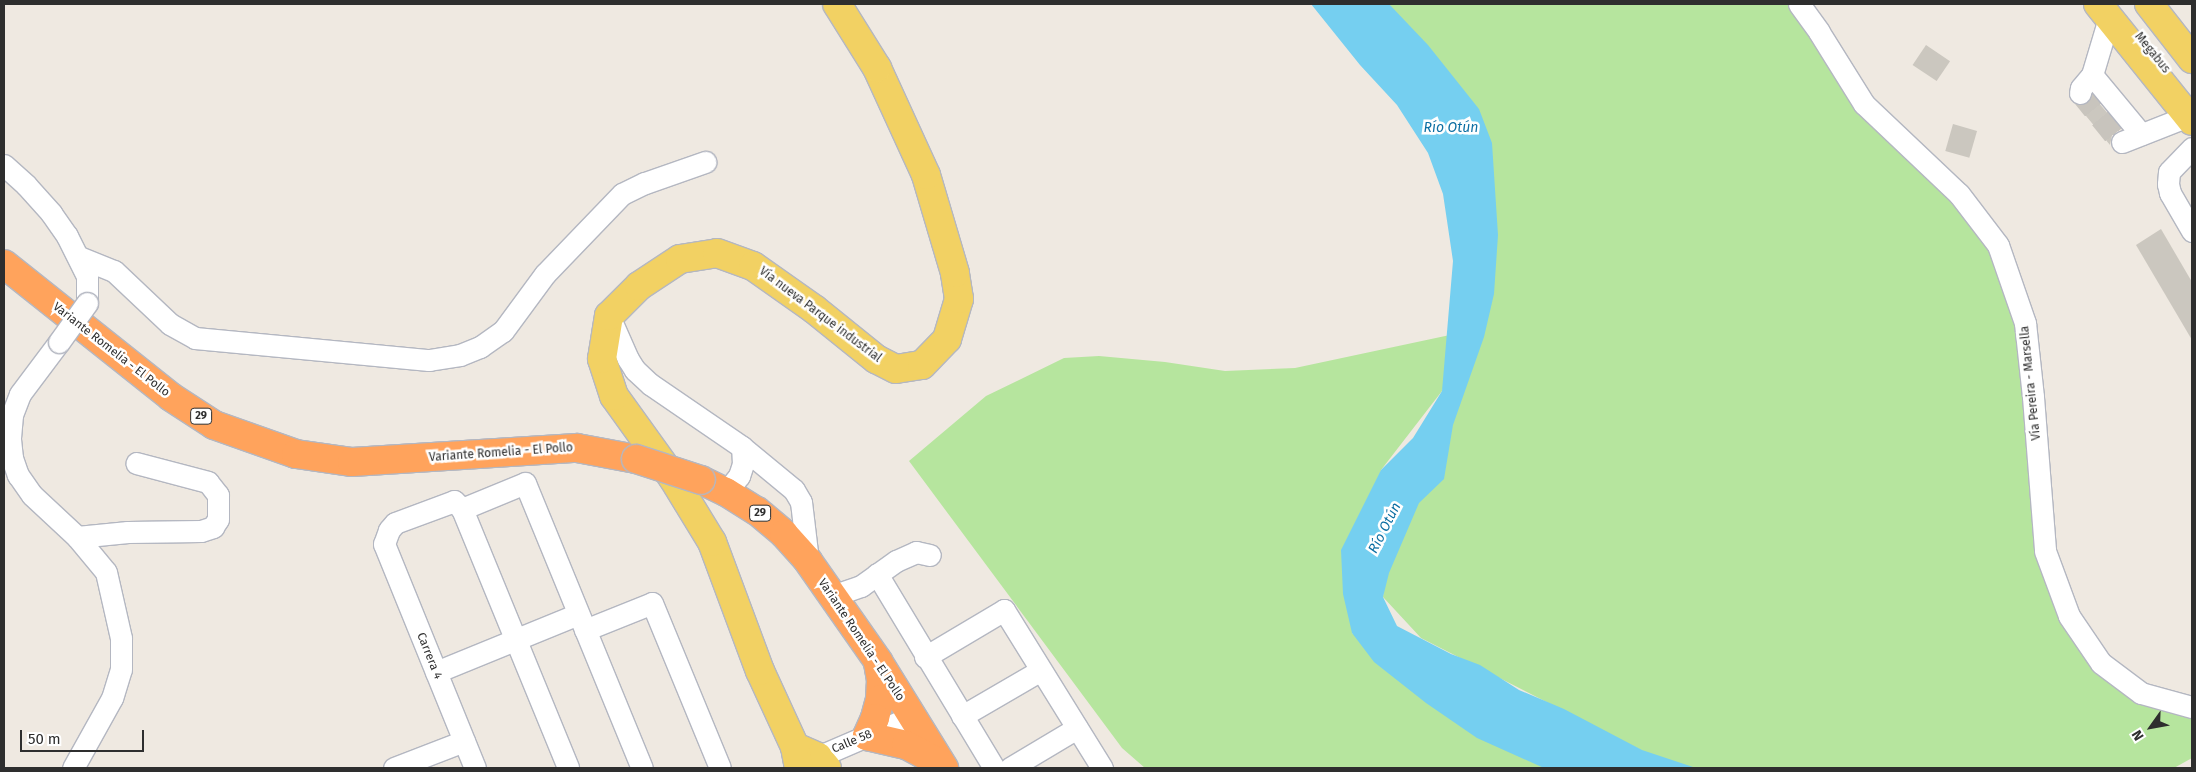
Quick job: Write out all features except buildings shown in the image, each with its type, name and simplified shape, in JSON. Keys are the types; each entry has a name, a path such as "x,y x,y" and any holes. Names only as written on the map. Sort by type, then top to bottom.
{"highway":[{"name":"Variante Romelia - El Pollo","path":"4,264 171,397 214,424 296,454 352,462 577,448 636,459 701,480 726,492 757,511 784,534 808,561 878,661 943,766"},
{"path":"878,661 881,680 880,699 876,718 868,736 906,745 943,766"}],"main road":[{"name":"Vía nueva Parque industrial","path":"610,316 639,286 680,259 716,253 753,266 814,309 876,359 896,369 922,366 947,339 959,299 955,272 926,175 877,68 837,4"},
{"path":"2149,4 2192,58"},
{"path":"2106,9 2191,113"},
{"path":"610,316 602,359 614,396 673,478 712,542 760,671 805,762"}],"street":[{"name":"Vía Pereira - Marsella","path":"1799,4 1819,32 1864,104 1959,194 1998,245 2025,323 2045,551 2069,616 2101,663 2141,693 2192,707"},
{"name":"Megabus","path":"2140,4 2192,70"},
{"path":"2080,93 2080,88 2092,75 2106,9"},
{"path":"2092,75 2132,138 2191,113"},
{"path":"2190,157 2169,172 2168,184 2170,193 2192,232"},
{"path":"79,257 114,271 170,324 195,338 429,360 460,356 480,348 503,331 545,274 622,194 645,183 705,162"},
{"path":"4,165 26,185 51,213 79,257 86,276 86,303 20,394 12,415 10,439 12,458 18,475 32,495 76,537 106,572 121,638 121,669 112,698 73,768"},
{"path":"610,316 628,359 635,370 650,384 742,447 794,490 801,502 808,561"},
{"path":"726,492 739,476 743,464 742,447"},
{"path":"76,537 119,532 201,531 213,527 218,519 218,495 208,482 136,463"},
{"path":"568,768 462,509 525,484 642,768"},
{"name":"Carrera 4","path":"462,509 454,501 395,523 384,544 475,768"},
{"path":"832,596 861,586 896,561 916,552 930,555"},
{"path":"877,574 925,657 994,768"},
{"path":"436,672 516,640 652,603 720,768"},
{"path":"925,657 1004,610 1102,768"},
{"path":"962,716 1041,670"},
{"name":"Calle 58","path":"805,762 913,716"},
{"path":"1010,768 1077,728"},
{"path":"394,768 464,741"}],"green space":[{"path":"1353,4 1798,4 1853,86 1983,226 2031,374 2043,521 2069,616 2141,693 2192,702 2192,758 2174,768 1676,768 1421,638 1383,597 1390,517 1461,401 1490,161"},
{"path":"1464,332 1442,391 1381,470 1352,633 1548,768 1145,768 1122,748 909,461 986,396 1064,358 1099,356 1165,362 1225,371 1295,368"}],"water":[{"name":"Río Otún","path":"1311,4 1389,4 1428,45 1479,109 1492,143 1498,235 1494,294 1484,337 1453,425 1444,479 1419,503 1389,573 1383,597 1397,626 1451,654 1480,665 1519,690 1564,709 1642,750 1696,768 1544,768 1477,738 1426,703 1374,662 1352,633 1343,594 1341,550 1381,470 1413,438 1442,391 1453,261 1443,194 1428,153 1397,105 1360,65"}],"tunnel":[{"path":"2080,93 2118,140 2122,142"}]}
